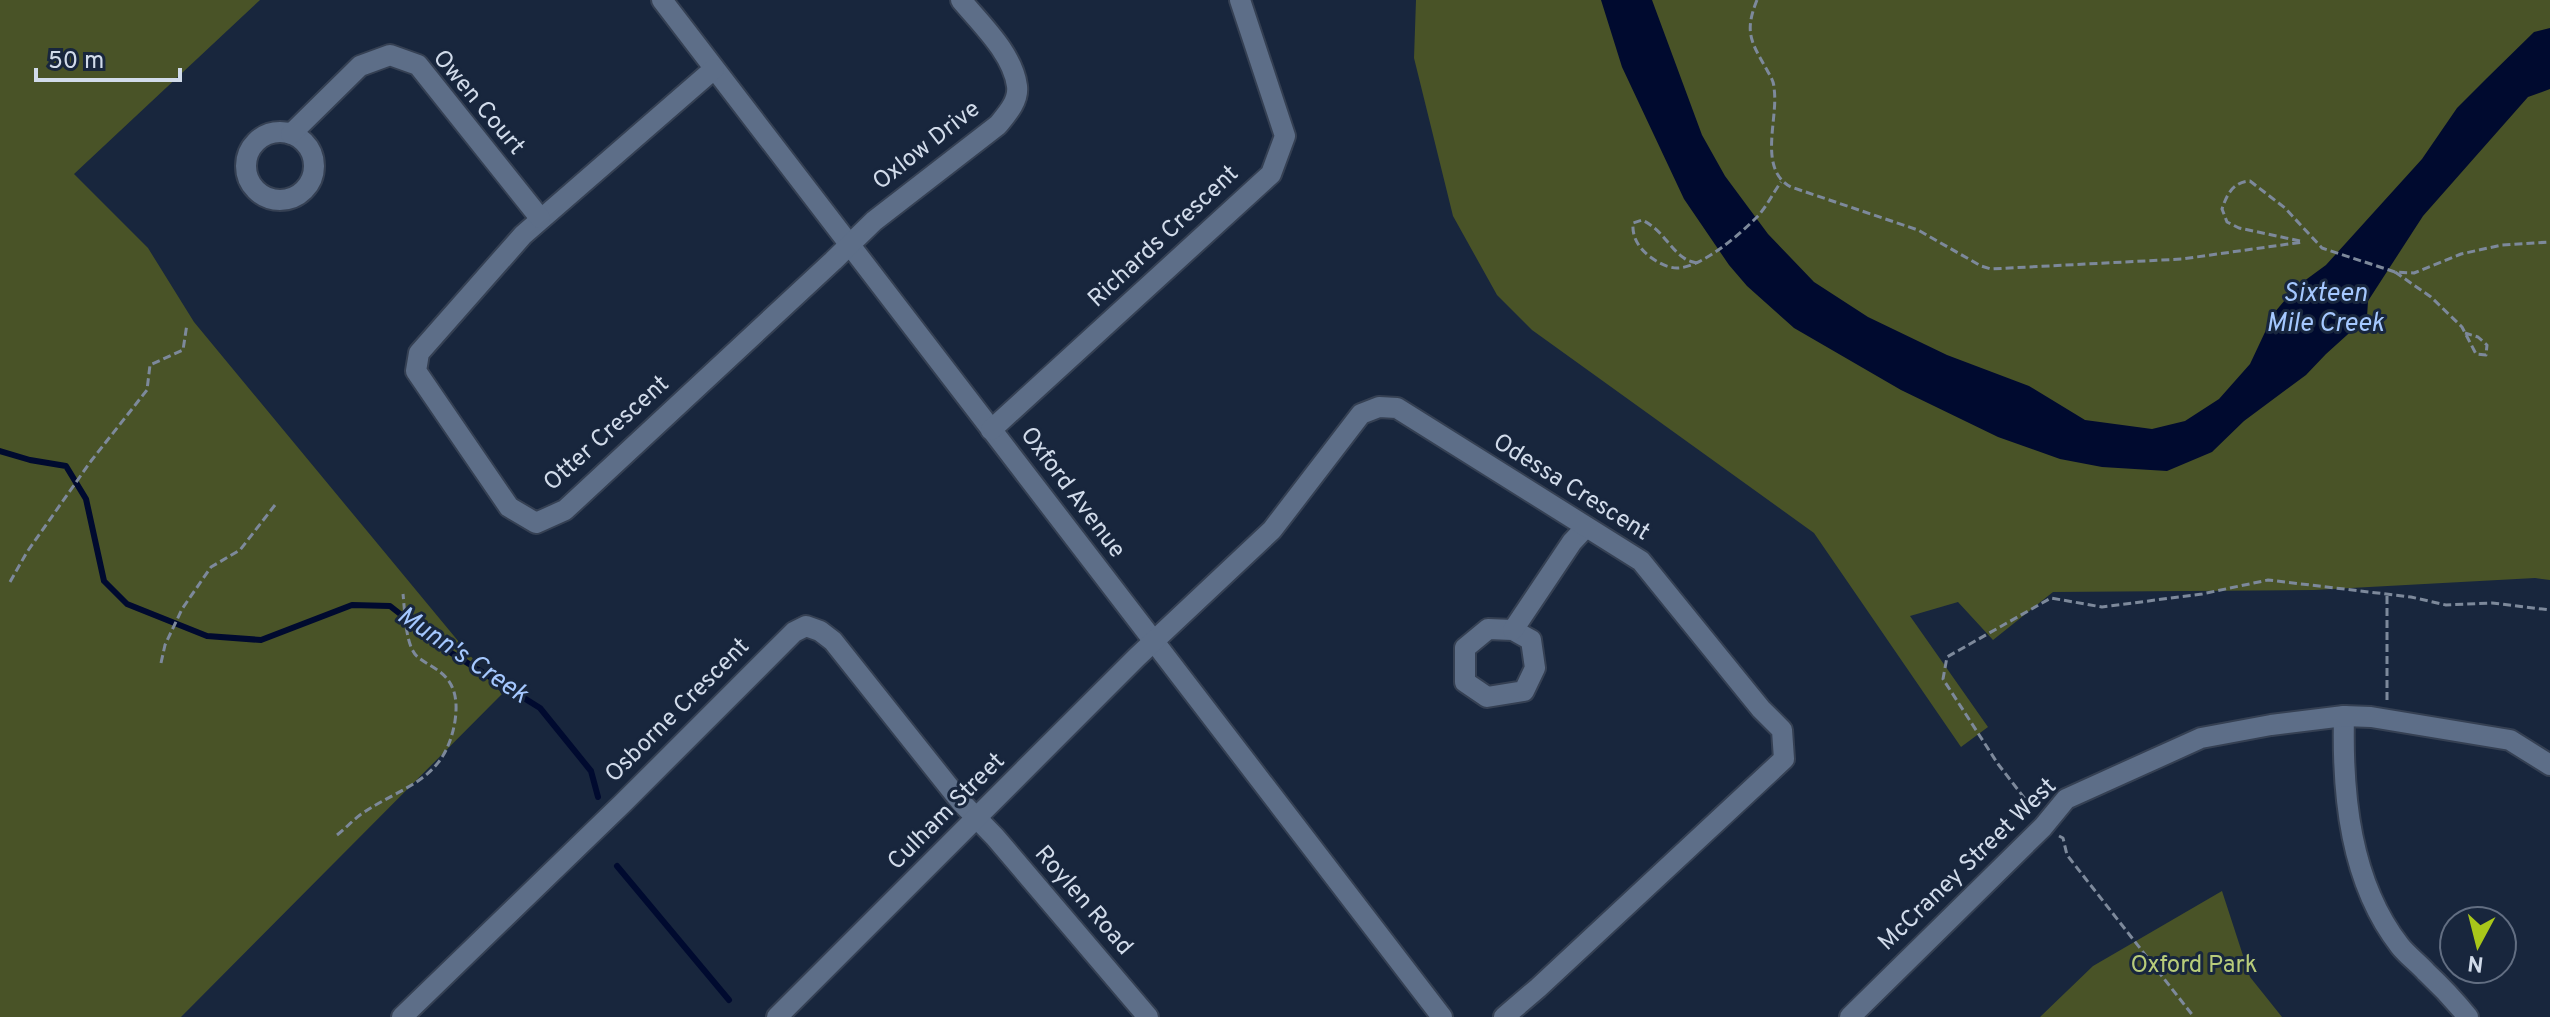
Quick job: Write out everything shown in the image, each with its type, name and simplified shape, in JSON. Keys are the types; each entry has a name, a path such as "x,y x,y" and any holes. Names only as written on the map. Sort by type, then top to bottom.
{"street":[{"name":"Oxford Avenue","path":"662,0 1442,1017"},
{"name":"Oxlow Drive","path":"849,244 998,125 1012,109 1018,88 1008,60 961,0"},
{"name":"Richards Crescent","path":"991,430 1271,174 1285,136 1240,0"},
{"name":"Owen Court","path":"291,134 360,66 390,55 418,65 540,218"},
{"name":"Otter Crescent","path":"714,69 540,218 419,353 416,371 509,507 536,523 565,510 849,244"},
{"name":"Odessa Crescent","path":"1154,642 1272,530 1361,414 1379,407 1397,408 1641,561 1761,709 1782,730 1784,759 1504,1017"},
{"path":"1513,630 1572,542 1586,527"},
{"name":"Osborne Crescent","path":"402,1017 794,632 806,626 820,631 833,641 976,820"},
{"name":"Culham Street","path":"780,1014 1154,642"},
{"path":"2344,716 2344,777 2352,834 2369,894 2400,946 2468,1017"},
{"name":"McCraney Street West","path":"1850,1017 2043,827 2066,799 2201,738 2344,716 2387,719 2510,740 2550,765"},
{"name":"Roylen Road","path":"976,820 995,837 1141,1014"}],"path":[{"path":"1757,0 1752,13 1750,41 1774,83 1770,132 1776,174 1781,182 1918,230 1981,266 1991,269 2182,259 2303,242 2239,228 2227,222 2222,209 2227,195 2243,181 2250,181 2261,188 2327,251 2394,272 2414,273 2461,254 2502,245 2550,242"},
{"path":"1697,263 1684,259 1650,224 1642,220 1633,223 1634,237 1647,255 1667,267 1679,268 1697,263 1715,252 1757,217 1781,182"},
{"path":"2394,272 2431,297 2462,327 2465,333 2476,354 2486,355 2487,345 2478,337 2465,333"},
{"path":"10,582 27,552 91,461 147,390 150,365 183,350 187,324"},
{"path":"161,663 165,645 182,609 211,567 240,550 275,505"},
{"path":"2194,1017 2067,855 2063,838 2043,827 1998,764 1943,679 1947,657 2051,598 2102,607 2202,594 2268,580 2387,594 2446,605 2492,603 2550,610"},
{"path":"337,835 361,815 421,780 440,761 453,734 457,710 454,690 446,677 415,656 410,644 403,594"},
{"path":"2387,594 2387,719"}],"green space":[{"path":"0,0 260,0 74,174 148,248 194,322 502,694 181,1017 0,1017"},
{"path":"1416,0 2550,0 2550,580 2535,578 2314,590 2053,592 1993,640 1958,602 1910,616 1988,727 1961,747 1814,533 1532,330 1497,295 1453,216 1414,58"},
{"name":"Oxford Park","path":"2222,891 2250,977 2282,1017 2040,1017 2093,966"}],"water":[{"name":"Sixteen Mile Creek","path":"1601,0 1652,0 1702,135 1725,176 1768,234 1814,282 1868,317 1947,355 2029,386 2085,420 2152,429 2185,421 2219,399 2250,364 2274,313 2296,287 2326,265 2422,159 2457,108 2534,32 2550,28 2550,89 2528,97 2423,216 2368,301 2367,317 2306,375 2244,421 2212,452 2167,471 2102,467 2060,459 1998,437 1901,390 1794,328 1747,286 1684,199 1622,67"}],"waterway":[{"name":"Munn's Creek","path":"0,451 66,466 86,499 104,581 127,604 207,636 261,640 352,605 390,606 445,649 540,708 591,771 598,797"},
{"name":"Munn's Creek","path":"617,866 729,1000"}]}
